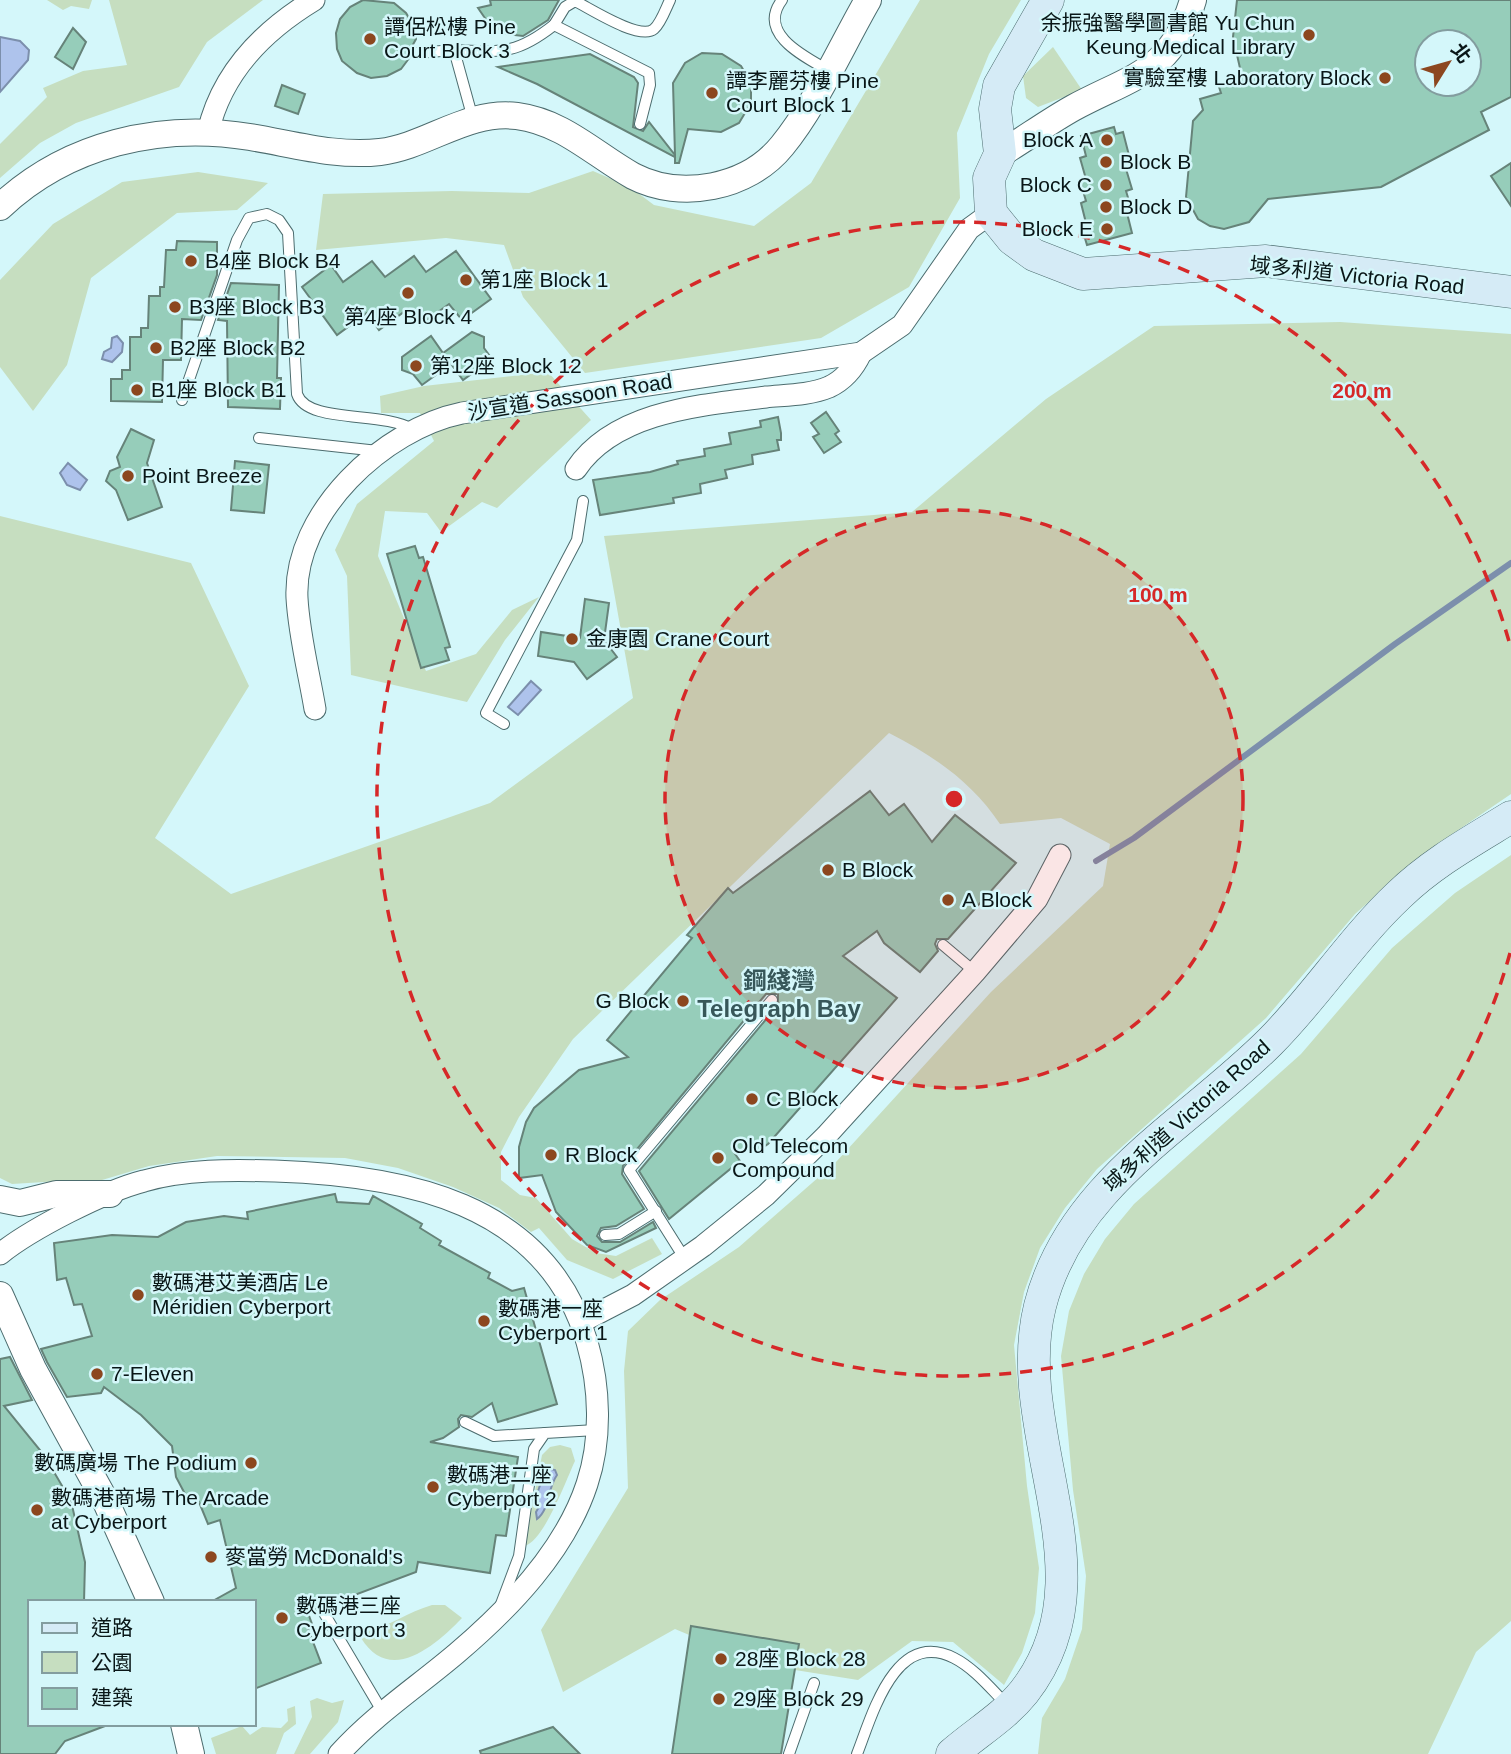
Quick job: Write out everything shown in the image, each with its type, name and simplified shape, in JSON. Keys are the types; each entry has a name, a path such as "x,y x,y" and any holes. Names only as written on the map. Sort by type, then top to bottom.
{"main road":[{"path":"991,213 989,178 1000,154 995,109 999,86 1048,0"},
{"name":"域多利道 Victoria Road","path":"991,213 1012,239 1034,256 1083,274 1266,261 1511,292"},
{"name":"域多利道 Victoria Road","path":"952,1754 1010,1707 1023,1693 1051,1642 1061,1600 1062,1558 1037,1425 1033,1359 1041,1304 1065,1242 1085,1211 1119,1173 1226,1084 1291,1021 1397,896 1451,853 1511,817"}],"street":[{"path":"208,132 225,85 252,47 292,13 314,0"},
{"path":"0,207 34,180 68,160 142,136 208,132 326,150 367,153 398,148 473,120 517,116 550,124 636,177 669,187 705,188 739,178 776,152 794,129 868,0"},
{"path":"1000,154 1060,115 1134,80 1155,66 1182,29 1193,0"},
{"name":"沙宣道 Sassoon Road","path":"315,709 297,598 302,559 313,527 350,481 380,451 412,429 462,413 862,353 902,325 969,229 991,213"},
{"path":"576,469 592,448 624,428 708,405 819,390 840,380 862,353"},
{"path":"581,1322 633,1296 680,1251 766,1195 826,1136 975,972 1037,898 1060,855"},
{"path":"0,1254 27,1234 142,1181 180,1174 257,1171 346,1174 419,1188 489,1216 525,1244 560,1286 581,1322 595,1370 596,1430 587,1485 564,1534 523,1590 458,1652 382,1711 339,1754"},
{"path":"0,1199 20,1203 56,1194 110,1194"},
{"path":"0,1295 33,1369 106,1502 150,1600"},
{"path":"184,1726 191,1754"}],"lane":[{"path":"417,53 454,50 496,52 524,47 554,25 565,7 575,1 634,32 646,33 656,28 670,0"},
{"path":"777,3 774,23 788,45 828,70"},
{"path":"554,25 649,73 650,85 640,124"},
{"path":"454,50 473,120"},
{"path":"181,400 237,240 249,218 267,214 279,220 288,233 297,394 300,402 322,414 395,420 412,429"},
{"path":"259,438 380,451"},
{"path":"504,724 486,713 577,540 583,501"},
{"path":"943,945 975,972"},
{"path":"680,1251 629,1170 772,1000"},
{"path":"605,1235 619,1234 656,1211"},
{"path":"465,1422 494,1436 596,1430"},
{"path":"498,1613 519,1556 534,1449 545,1433"},
{"path":"321,1608 382,1711"},
{"path":"857,1754 885,1684 905,1662 923,1654 942,1654 957,1659 1010,1707"},
{"path":"789,1754 814,1683"}],"green space":[{"path":"47,0 92,0 89,9 71,6 63,10"},
{"path":"109,0 263,0 207,42 179,87 76,123 40,143 0,178 0,144 47,97 43,88 83,71 127,65"},
{"path":"920,0 1021,0 989,54 957,133 960,198 909,287 821,338 585,373 523,297 504,245 446,238 316,250 323,194 452,191 529,193 593,171 630,187 654,205 754,226 811,183"},
{"path":"1053,47 1082,90 1038,107 1026,98 1023,76"},
{"path":"198,172 268,183 237,210 177,213 91,278 67,365 33,411 0,367 0,280 53,224 122,182"},
{"path":"1340,322 1511,334 1511,794 1423,854 1355,914 1266,1018 1097,1169 1065,1208 1040,1248 1024,1292 1014,1345 1027,1486 1039,1568 1035,1613 1022,1653 1004,1685 953,1642 912,1641 858,1680 758,1664 675,1629 563,1692 541,1630 628,1488 624,1371 628,1331 660,1300 739,1247 836,1162 991,992 1103,886 1110,844 1061,818 1000,824 977,795 951,771 889,733 573,1039 519,1117 501,1152 501,1180 520,1195 536,1198 572,1239 596,1253 616,1256 652,1238 662,1254 613,1279 567,1260 539,1228 531,1232 499,1208 453,1187 398,1168 345,1158 217,1156 149,1166 92,1183 60,1181 12,1184 0,1178 0,516 191,563 249,686 155,838 231,894 490,803 633,698 604,536 912,512 1046,399 1154,326"},
{"path":"548,372 591,420 497,508 482,502 441,532 427,513 385,511 378,556 426,671 476,654 512,610 539,597 505,640 467,702 351,675 347,576 335,550 357,504 434,441 420,413 381,413 380,396 424,386"},
{"path":"1511,855 1511,1621 1476,1652 1428,1754 1038,1754 1042,1718 1065,1679 1082,1629 1086,1576 1073,1490 1061,1356 1069,1311 1084,1274 1105,1239 1134,1204 1301,1054 1392,948 1455,893"},
{"path":"560,1445 571,1448 575,1461 547,1521 533,1541 525,1546 527,1517 530,1517 542,1455 550,1447"},
{"path":"432,1605 445,1605 462,1618 439,1640 412,1656 399,1660 385,1659 373,1652 361,1638 365,1632"},
{"path":"317,1698 332,1703 344,1700 338,1722 310,1754 294,1754 312,1717 310,1701"},
{"path":"295,1706 296,1724 284,1733 276,1754 216,1754 211,1738 242,1726 250,1735 262,1727 281,1728 288,1721 287,1709"}],"water":[{"path":"0,37 20,41 29,50 28,60 0,92"},
{"path":"117,336 123,343 122,352 112,362 102,359 104,352 111,348 112,338"},
{"path":"68,463 87,480 80,490 67,485 60,473"},
{"path":"531,681 541,690 518,715 508,707"},
{"path":"546,1468 555,1470 557,1475 544,1510 537,1519 537,1494"}],"building":[{"name":"譚侶松樓 Pine Court Block 3","path":"363,0 394,3 406,13 414,26 416,39 410,50 410,57 401,69 387,76 371,78 357,73 342,61 337,49 336,33 340,19 350,7"},
{"path":"490,0 559,0 548,20 523,36 506,34 487,21 478,8 491,5"},
{"path":"1237,0 1511,0 1511,97 1481,112 1489,130 1381,187 1268,199 1249,222 1224,229 1210,226 1198,219 1186,197 1193,121 1203,110 1200,99 1221,93 1218,84 1242,77 1233,37"},
{"path":"73,28 86,42 73,69 55,57"},
{"path":"702,53 722,54 741,66 751,83 751,103 739,123 721,132 688,129 679,163 675,163 675,157 537,84 498,67 590,54 634,77 638,83 633,127 643,131 649,122 675,155 673,83 685,63"},
{"path":"282,85 305,94 298,114 275,106"},
{"path":"1114,127 1116,134 1123,132 1132,167 1126,169 1132,189 1126,191 1132,211 1127,213 1132,233 1087,245 1081,225 1086,223 1081,203 1086,201 1080,181 1086,179 1080,158 1086,156 1081,136"},
{"path":"1511,163 1511,206 1491,176"},
{"path":"177,241 217,242 217,275 201,320 182,319 181,360 163,360 162,402 111,401 111,379 122,379 122,370 130,370 130,337 141,337 141,328 148,328 149,296 160,296 160,287 164,287 166,250 176,250"},
{"path":"456,251 491,299 462,320 449,304 420,325 408,309 379,330 367,313 337,335 302,287 331,265 343,282 372,261 385,277 414,256 426,272"},
{"path":"231,283 279,285 277,378 281,378 280,409 228,407 227,321 218,320"},
{"path":"472,332 484,337 484,348 492,359 463,380 451,364 422,385 413,374 402,370 402,357 431,336 443,353"},
{"path":"826,412 839,431 835,434 841,442 824,453 813,437 819,434 811,423"},
{"path":"778,417 781,433 781,440 777,440 779,450 752,455 753,464 725,470 727,478 700,484 701,493 673,498 674,503 600,515 593,480 650,472 678,464 677,461 705,456 704,449 731,444 729,433 761,427 760,421"},
{"name":"Point Breeze","path":"131,429 154,440 147,463 162,507 128,520 116,490 106,481 110,471 120,467 117,457"},
{"path":"235,461 269,465 264,513 231,510"},
{"path":"415,546 419,558 423,557 450,647 445,648 449,660 421,668 387,554"},
{"name":"金康園 Crane Court","path":"585,599 609,603 604,640 617,657 587,679 574,662 538,656 541,632 580,638"},
{"path":"870,791 889,815 904,804 932,842 955,815 1016,863 948,939 937,939 935,944 938,951 920,972 884,943 877,931 843,956 897,998 768,1144 759,1150 733,1151 740,1161 669,1219 639,1171 778,1005 778,994 766,994 623,1166 622,1174 644,1209 616,1226 601,1228 597,1236 602,1242 620,1242 653,1222 656,1228 606,1252 587,1245 556,1212 542,1175 519,1178 519,1147 526,1122 534,1108 579,1070 628,1057 607,1040 692,938 687,935 728,888 733,893"},
{"path":"335,1194 337,1202 369,1204 373,1196 422,1224 420,1228 441,1241 439,1245 490,1273 488,1278 512,1291 524,1288 557,1404 498,1422 492,1403 472,1417 461,1415 458,1419 459,1427 443,1438 430,1442 518,1457 506,1536 496,1535 490,1573 418,1562 416,1572 328,1605 318,1601 314,1610 308,1613 312,1624 307,1626 321,1663 256,1688 256,1600 215,1600 236,1588 220,1520 208,1524 199,1502 185,1494 176,1477 172,1446 141,1415 104,1387 101,1393 67,1397 41,1349 92,1336 82,1304 74,1305 66,1278 57,1280 54,1243 112,1235 158,1237 186,1222 224,1216 248,1219 247,1212"},
{"name":"數碼港商場 The Arcade at Cyberport","path":"10,1357 32,1400 4,1406 44,1455 71,1501 85,1562 84,1600 28,1600 28,1726 105,1726 65,1741 55,1754 0,1754 0,1359"},
{"path":"691,1626 799,1644 781,1754 672,1754"},
{"path":"553,1727 580,1754 481,1754 480,1751"}],"waterway":[{"path":"1096,861 1134,838 1395,644 1511,563"}],"place":[{"name":"余振強醫學圖書館 Yu Chun Keung Medical Library","path":"1309,35"},
{"name":"譚侶松樓 Pine Court Block 3","path":"370,39"},
{"name":"實驗室樓 Laboratory Block","path":"1385,78"},
{"name":"譚李麗芬樓 Pine Court Block 1","path":"712,93"},
{"name":"Block A","path":"1107,140"},
{"name":"Block B","path":"1106,162"},
{"name":"Block C","path":"1106,185"},
{"name":"Block D","path":"1106,207"},
{"name":"Block E","path":"1107,229"},
{"name":"B4座 Block B4","path":"191,261"},
{"name":"第1座 Block 1","path":"466,280"},
{"name":"第4座 Block 4","path":"408,293"},
{"name":"B3座 Block B3","path":"175,307"},
{"name":"B2座 Block B2","path":"156,348"},
{"name":"第12座 Block 12","path":"416,366"},
{"name":"B1座 Block B1","path":"137,390"},
{"name":"Point Breeze","path":"128,476"},
{"name":"金康園 Crane Court","path":"572,639"},
{"name":"B Block","path":"828,870"},
{"name":"A Block","path":"948,900"},
{"name":"G Block","path":"683,1001"},
{"name":"C Block","path":"752,1099"},
{"name":"R Block","path":"551,1155"},
{"name":"Old Telecom Compound","path":"718,1158"},
{"name":"數碼港艾美酒店 Le Méridien Cyberport","path":"138,1295"},
{"name":"數碼港一座 Cyberport 1","path":"484,1321"},
{"name":"7-Eleven","path":"97,1374"},
{"name":"數碼廣場 The Podium","path":"251,1463"},
{"name":"數碼港二座 Cyberport 2","path":"433,1487"},
{"name":"數碼港商場 The Arcade at Cyberport","path":"37,1510"},
{"name":"麥當勞 McDonald's","path":"211,1557"},
{"name":"數碼港三座 Cyberport 3","path":"282,1618"},
{"name":"28座 Block 28","path":"721,1659"},
{"name":"29座 Block 29","path":"719,1699"}],"district":[{"name":"鋼綫灣 Telegraph Bay","path":"779,995"}]}
